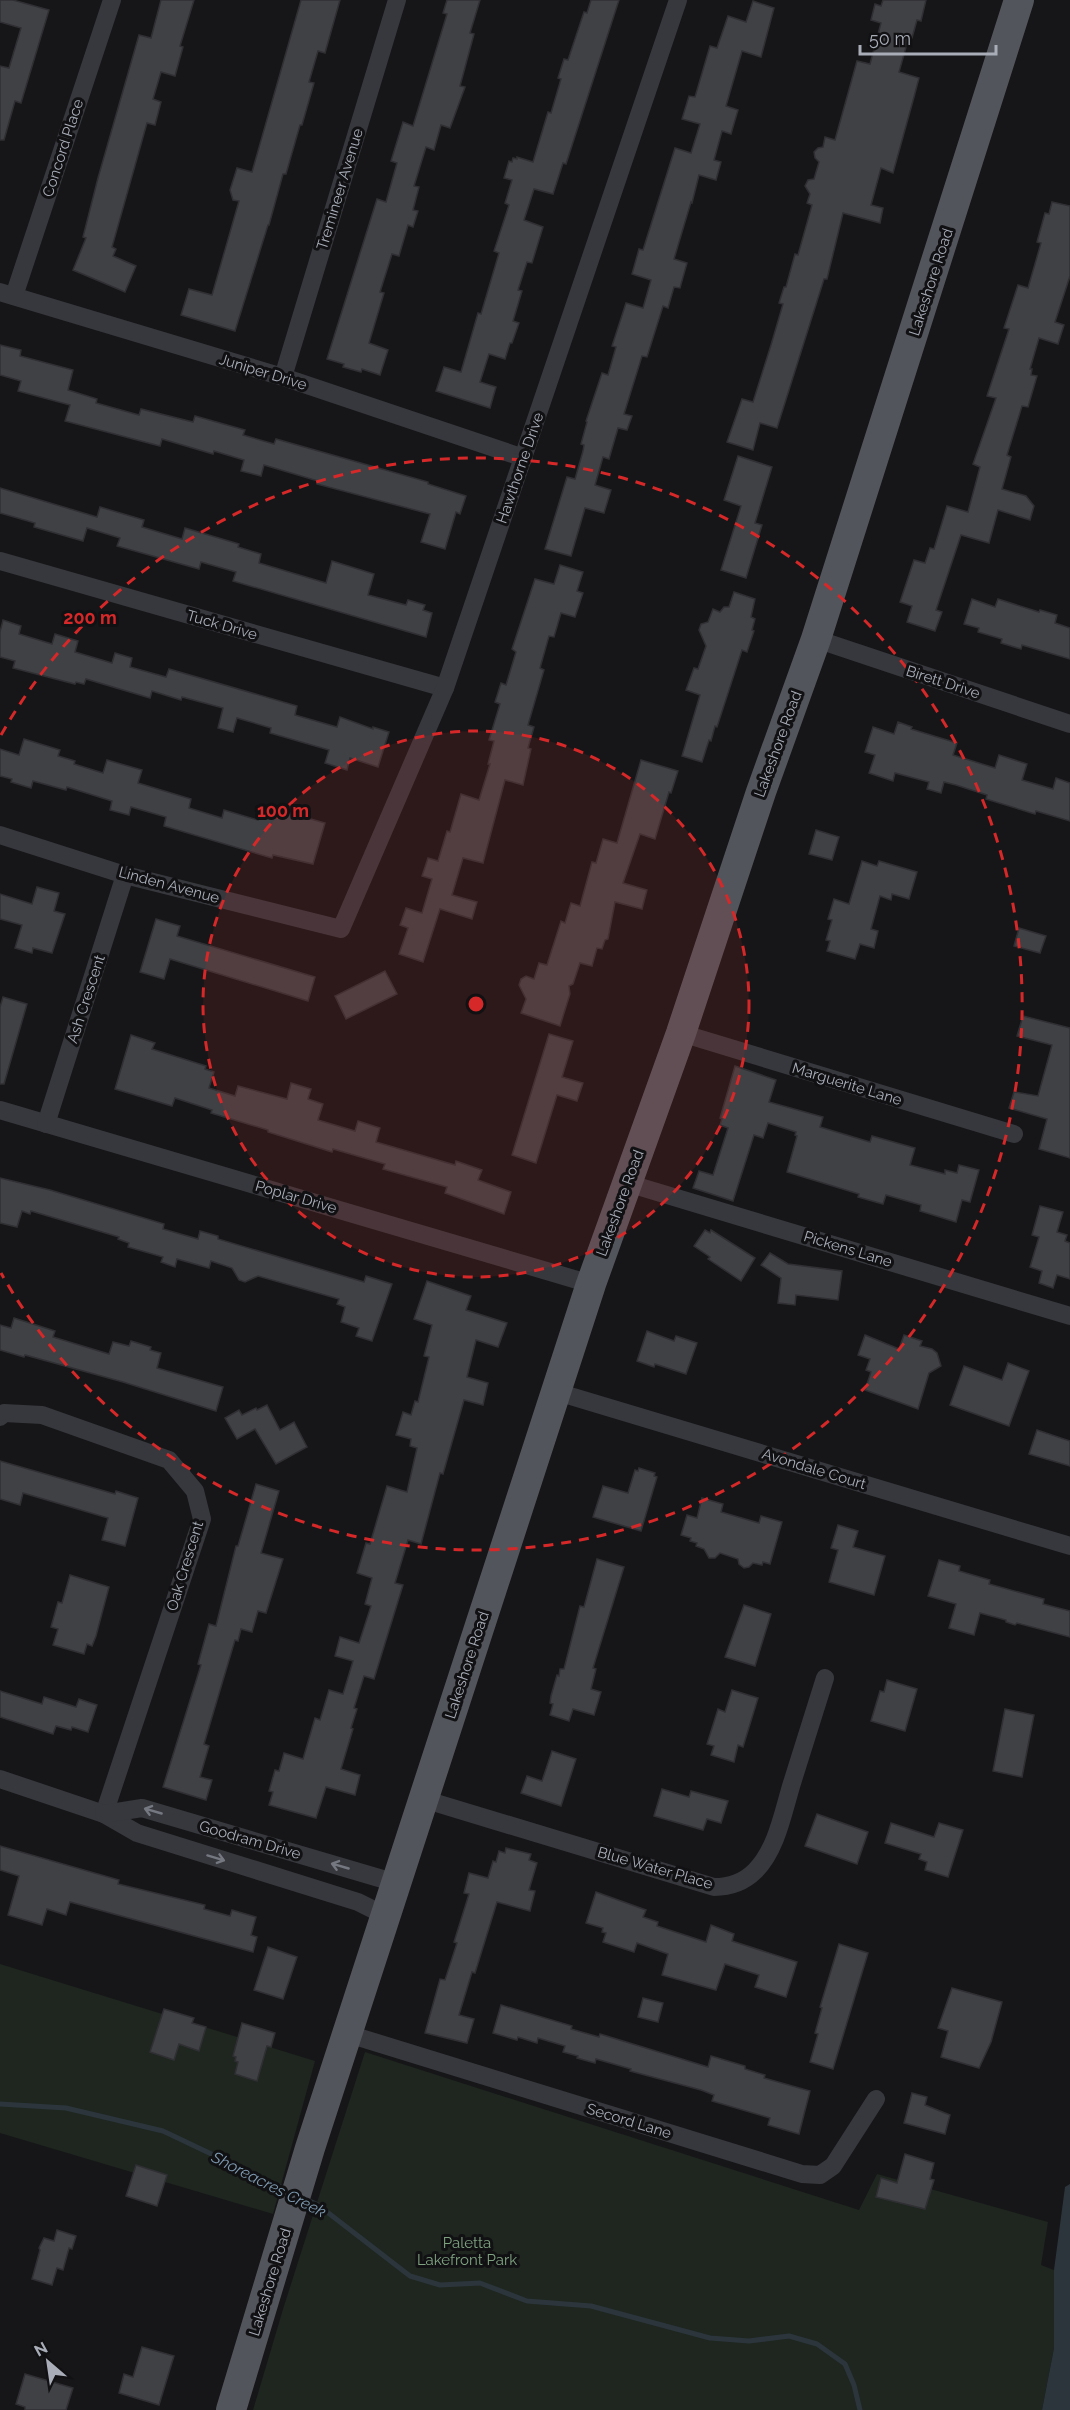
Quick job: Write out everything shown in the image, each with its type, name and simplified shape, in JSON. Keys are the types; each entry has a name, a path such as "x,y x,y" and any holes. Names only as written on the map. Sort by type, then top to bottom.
{"main road":[{"name":"Lakeshore Road","path":"231,2410 310,2148 591,1284 681,1034 761,792 816,639 1020,0"}],"street":[{"name":"Concord Place","path":"7,294 112,0"},
{"name":"Tremineer Avenue","path":"283,377 397,0"},
{"name":"Hawthorne Drive","path":"341,929 445,688 678,0"},
{"name":"Juniper Drive","path":"7,294 283,377 524,458"},
{"name":"Tuck Drive","path":"0,561 445,688"},
{"name":"Birett Drive","path":"816,639 1070,724"},
{"name":"Linden Avenue","path":"0,835 125,875 341,929"},
{"name":"Ash Crescent","path":"46,1124 125,875"},
{"name":"Marguerite Lane","path":"681,1034 1014,1134"},
{"name":"Poplar Drive","path":"0,1110 591,1284"},
{"name":"Pickens Lane","path":"627,1183 1070,1316"},
{"name":"Avondale Court","path":"557,1392 1070,1545"},
{"name":"Oak Crescent","path":"0,1417 4,1413 42,1415 169,1460 195,1491 202,1519 104,1814"},
{"name":"Blue Water Place","path":"423,1799 714,1887 727,1887 742,1882 755,1871 767,1855 778,1829 825,1678"},
{"name":"Goodram Drive","path":"0,1779 104,1814 136,1833 358,1902 386,1916"},
{"name":"Goodram Drive","path":"104,1814 142,1808 396,1883"},
{"name":"Secord Lane","path":"348,2034 802,2174 820,2175 833,2166 876,2099"}],"green space":[{"path":"0,1964 315,2061 273,2214 0,2133"},
{"name":"Paletta Lakefront Park","path":"365,2052 859,2210 877,2174 1048,2222 1041,2265 1054,2270 1054,2348 1042,2410 253,2410"}],"shaded area":[{"path":"1070,2184 1070,2410 1042,2410 1054,2348 1054,2270 1065,2187"}],"building":[{"path":"0,0 13,0 49,10 21,103 15,101 4,140 0,140 0,66 9,68 21,28 0,22"},
{"path":"161,0 194,0 180,46 183,47 175,76 161,72 153,99 161,102 155,125 147,123 112,247 116,249 113,256 136,266 125,292 73,270 86,238 83,237 98,178 139,35 151,38"},
{"path":"301,0 340,0 325,53 318,51 309,82 314,83 302,125 300,125 286,174 283,174 235,331 181,315 189,289 212,295 239,201 233,200 230,190 237,168 252,172"},
{"path":"447,0 480,0 470,33 474,34 460,86 465,87 450,128 441,125 434,150 426,147 414,186 419,187 413,210 418,211 413,227 408,225 399,256 392,254 380,292 384,293 369,343 388,350 380,375 362,369 361,372 327,359 377,199 386,202 397,163 391,161 403,122 413,126 447,14 443,13"},
{"path":"591,0 619,0 566,164 563,163 553,194 534,189 524,220 543,227 532,263 527,262 518,290 522,291 513,321 519,323 512,343 510,343 505,359 489,354 480,382 496,387 490,408 436,391 444,367 461,372 478,313 481,314 499,253 494,251 509,205 505,203 512,180 504,178 509,161 512,162 513,158 517,159 517,157 533,162 548,112 551,113 564,59 568,60 584,12 587,13"},
{"path":"883,0 926,0 921,21 917,20 912,38 908,40 899,72 919,78 914,97 893,173 881,168 871,205 883,208 880,223 843,213 827,279 824,279 777,428 760,423 753,450 727,442 742,399 753,402 783,304 779,303 795,254 798,255 812,205 807,203 810,194 805,186 808,180 814,179 819,162 814,152 823,147 825,137 835,140 857,61 870,64 881,23 871,20 875,4 881,6"},
{"path":"753,1 774,8 761,57 742,51 726,106 738,110 731,134 722,131 714,160 721,162 716,180 699,175 674,259 687,263 680,288 674,287 668,308 663,306 647,357 642,356 624,414 632,416 627,430 618,428 609,459 603,457 595,485 611,490 604,513 585,508 571,556 545,549 567,477 575,479 583,451 584,445 581,444 586,421 602,373 608,375 616,347 612,346 626,303 643,308 651,280 632,274 639,249 643,250 675,148 691,153 700,124 682,119 689,96 695,97 710,46 717,48 728,16 746,22"},
{"path":"1052,202 1070,206 1070,276 1055,322 1064,325 1058,344 1039,338 1030,369 1032,369 1031,375 1037,376 1028,407 1022,406 1007,455 1011,457 1002,489 1026,496 1034,506 1030,520 998,510 989,543 961,535 936,610 942,612 935,631 907,622 912,606 900,602 914,560 925,563 930,548 934,549 947,506 968,512 980,467 973,464 996,398 987,396 1009,329 1004,328 1018,285 1028,288 1041,243 1037,242 1045,213 1049,214"},
{"path":"0,345 21,350 20,356 73,370 68,390 97,399 96,403 139,415 141,409 193,422 195,416 245,430 243,435 274,444 276,439 428,482 428,484 466,496 460,514 456,512 445,549 421,542 430,514 317,484 318,481 264,465 261,476 241,471 244,460 214,451 213,454 162,439 160,446 65,421 70,405 18,391 21,381 0,375"},
{"path":"738,456 772,467 755,523 762,525 746,578 721,570 741,506 724,500"},
{"path":"0,488 97,517 100,507 144,520 142,527 182,539 185,528 239,544 238,547 261,554 259,563 326,583 332,561 374,574 368,595 406,605 408,600 425,605 423,610 432,613 426,637 233,581 236,572 201,562 199,569 117,546 120,538 87,528 83,541 34,527 35,523 0,513"},
{"path":"560,565 583,572 577,591 583,593 575,617 561,613 554,637 549,636 540,668 544,670 528,725 534,727 528,748 531,749 523,785 505,780 483,863 463,858 452,895 477,902 472,919 440,909 423,962 399,954 408,928 400,925 406,908 422,913 432,879 422,876 428,858 438,861 447,831 450,832 461,794 479,800 494,741 489,740 500,704 495,702 501,683 506,685 516,652 512,649 535,579 554,584"},
{"path":"734,592 755,599 751,617 755,619 752,630 754,631 747,652 742,650 717,727 715,726 702,762 682,756 700,695 686,690 694,668 698,669 706,646 699,630 701,624 708,622 713,609 720,612 724,607 729,607"},
{"path":"972,599 995,607 998,599 1039,612 1040,610 1057,615 1055,623 1070,628 1070,659 1022,645 1021,649 1001,643 1002,639 978,632 979,628 964,624"},
{"path":"3,620 21,626 19,634 52,644 55,634 78,641 75,652 112,663 115,653 132,658 130,667 166,677 169,669 297,706 295,715 337,727 340,717 373,729 373,727 389,732 378,767 350,758 347,770 325,763 329,750 270,733 271,728 237,718 233,732 218,728 223,708 182,697 181,700 152,691 150,698 86,679 84,684 76,682 75,684 13,668 15,661 0,657 0,632"},
{"path":"898,722 912,727 911,729 957,743 953,755 995,768 999,755 1027,764 1022,780 1053,789 1056,778 1070,783 1070,821 1036,811 1035,814 986,799 987,795 944,782 941,793 927,789 929,782 895,773 893,781 869,773 875,755 865,752 873,727 894,734"},
{"path":"24,739 60,750 58,756 75,761 74,764 103,773 107,760 142,770 138,783 191,799 189,808 222,818 224,810 258,820 262,805 325,823 313,864 273,855 272,858 164,826 166,817 131,807 129,815 110,810 112,801 67,787 66,790 33,781 31,788 11,782 12,779 0,776 0,749 19,755"},
{"path":"641,760 678,771 655,839 640,834 623,883 647,890 642,909 615,902 608,939 605,940 602,949 597,948 592,966 580,963 573,984 569,986 570,994 560,1026 521,1013 526,999 519,985 521,979 526,976 534,979 539,963 547,965 561,921 565,923 571,903 580,906 592,862 596,863 603,839 617,843"},
{"path":"816,830 839,837 832,860 809,854"},
{"path":"862,861 877,866 879,861 917,872 909,899 892,894 891,900 880,896 871,929 878,931 874,948 860,944 855,959 827,951 830,941 826,940 832,920 828,919 834,899 849,904"},
{"path":"37,887 59,893 54,911 65,914 52,953 33,948 32,953 15,948 22,925 0,919 0,894 32,904"},
{"path":"156,919 180,926 177,936 315,977 308,1001 170,959 164,979 140,972"},
{"path":"1019,928 1046,936 1040,953 1014,946"},
{"path":"385,971 397,994 346,1019 335,996"},
{"path":"3,997 27,1004 4,1084 0,1084 0,1007"},
{"path":"1023,1016 1070,1028 1070,1158 1039,1149 1047,1119 1009,1108 1014,1092 1038,1096 1052,1045 1017,1036"},
{"path":"549,1034 573,1041 562,1077 583,1083 577,1101 557,1095 536,1163 512,1155"},
{"path":"131,1035 155,1043 152,1049 206,1066 205,1069 214,1072 209,1088 235,1096 238,1086 287,1099 291,1083 311,1089 308,1099 323,1104 318,1120 355,1131 358,1121 380,1128 376,1142 455,1165 456,1161 482,1170 478,1180 511,1192 504,1214 445,1193 447,1187 383,1169 385,1164 333,1149 332,1152 268,1132 268,1130 211,1113 212,1110 175,1098 172,1106 115,1089"},
{"path":"735,1066 776,1080 769,1102 823,1117 820,1127 870,1142 872,1136 915,1148 910,1165 945,1174 945,1170 957,1173 959,1165 979,1170 970,1202 962,1200 956,1222 920,1211 921,1205 886,1195 883,1204 858,1197 859,1194 787,1172 797,1136 796,1132 768,1123 763,1138 754,1135 733,1201 693,1188 699,1171 713,1175 728,1128 720,1125 722,1119 720,1118"},
{"path":"0,1178 50,1190 164,1224 163,1229 198,1239 200,1231 218,1236 218,1239 364,1282 366,1276 392,1284 372,1341 356,1336 359,1328 341,1322 345,1307 337,1304 339,1299 258,1276 245,1282 239,1280 232,1268 211,1261 209,1268 177,1259 175,1267 161,1262 163,1257 128,1247 129,1243 118,1239 119,1237 31,1211 30,1214 22,1211 17,1227 0,1223"},
{"path":"1040,1206 1063,1212 1057,1232 1067,1235 1065,1241 1070,1243 1070,1279 1057,1275 1053,1288 1039,1283 1042,1271 1030,1267 1039,1237 1032,1235"},
{"path":"705,1230 710,1233 711,1230 755,1258 741,1281 708,1259 710,1257 694,1246"},
{"path":"770,1253 788,1264 842,1271 838,1300 796,1295 795,1305 778,1303 781,1278 761,1265"},
{"path":"427,1281 471,1296 466,1310 507,1323 498,1347 476,1340 467,1377 488,1383 483,1405 464,1400 443,1474 440,1473 421,1544 408,1540 395,1583 403,1585 374,1679 364,1676 354,1708 357,1709 351,1728 353,1729 341,1769 360,1775 355,1795 326,1787 316,1818 269,1805 273,1792 269,1791 275,1770 279,1771 284,1753 303,1759 315,1718 320,1720 329,1690 343,1694 353,1661 335,1656 340,1637 359,1643 371,1606 365,1604 372,1578 357,1573 366,1543 370,1544 387,1486 407,1492 417,1448 410,1446 411,1439 396,1435 403,1412 411,1415 415,1401 418,1402 429,1357 424,1356 432,1325 414,1319"},
{"path":"14,1318 55,1331 53,1337 109,1354 113,1342 129,1346 131,1341 151,1347 150,1350 161,1353 157,1368 223,1387 216,1411 123,1382 0,1350 0,1325 11,1328"},
{"path":"647,1331 674,1341 676,1336 697,1343 686,1374 637,1361"},
{"path":"865,1335 899,1349 904,1335 922,1341 920,1346 937,1353 941,1366 929,1373 918,1409 865,1390 871,1372 866,1370 870,1359 858,1355"},
{"path":"1008,1363 1029,1371 1009,1426 950,1405 964,1366 1002,1380"},
{"path":"267,1405 280,1430 294,1422 307,1447 276,1464 255,1429 237,1439 225,1418 239,1410 242,1415"},
{"path":"1037,1430 1070,1441 1070,1466 1029,1454"},
{"path":"0,1461 115,1494 116,1491 138,1498 125,1546 102,1540 108,1518 23,1493 20,1505 0,1499"},
{"path":"639,1468 655,1473 654,1476 657,1477 641,1531 593,1517 603,1486 628,1493 635,1470 638,1471"},
{"path":"256,1484 279,1491 261,1553 283,1559 266,1613 258,1611 252,1632 241,1629 238,1641 235,1640 204,1744 209,1746 200,1777 212,1780 206,1800 163,1787 201,1665 198,1664 209,1624 216,1626 236,1546 238,1546"},
{"path":"702,1498 723,1504 721,1512 759,1523 761,1516 782,1522 770,1564 753,1563 744,1568 739,1564 738,1559 720,1553 715,1558 709,1558 704,1549 690,1541 691,1538 681,1535 687,1515 697,1518"},
{"path":"838,1525 858,1531 853,1547 885,1556 874,1595 829,1582 838,1550 831,1548"},
{"path":"597,1559 624,1567 593,1668 596,1669 591,1689 601,1692 594,1715 573,1709 569,1721 550,1715 553,1704 550,1703 551,1696 557,1675 559,1676 560,1669 564,1669 580,1606 584,1607"},
{"path":"939,1560 960,1566 959,1571 990,1580 989,1584 1044,1599 1043,1604 1070,1611 1070,1637 1017,1623 1015,1625 1006,1620 980,1613 974,1635 949,1628 956,1604 928,1596"},
{"path":"70,1575 109,1587 96,1636 92,1646 87,1644 84,1654 53,1645 58,1629 51,1627 58,1602 62,1603"},
{"path":"744,1605 771,1614 755,1666 725,1657"},
{"path":"887,1680 917,1689 905,1731 871,1721 880,1691 884,1692"},
{"path":"732,1690 758,1698 743,1747 738,1745 734,1762 711,1755 714,1746 707,1744 718,1709 725,1712"},
{"path":"0,1691 42,1704 44,1697 76,1707 79,1699 97,1705 88,1732 72,1727 71,1730 56,1726 53,1734 0,1717"},
{"path":"1005,1709 1034,1715 1022,1777 993,1771"},
{"path":"552,1751 576,1759 561,1806 521,1793 527,1776 542,1781"},
{"path":"662,1789 689,1797 691,1791 728,1801 721,1823 707,1819 703,1830 654,1816"},
{"path":"817,1814 868,1832 857,1864 805,1846"},
{"path":"891,1823 934,1837 939,1823 963,1830 948,1877 925,1870 927,1862 919,1859 921,1854 885,1843"},
{"path":"0,1846 119,1880 118,1884 205,1905 204,1909 230,1916 232,1910 256,1917 251,1935 257,1937 253,1952 70,1902 66,1915 47,1909 42,1925 8,1915 19,1876 0,1870"},
{"path":"506,1848 531,1854 529,1860 537,1863 529,1890 535,1891 530,1911 497,1902 459,2015 474,2019 467,2043 425,2033 440,1979 445,1980 457,1943 454,1942 469,1894 464,1893 469,1873 488,1878 499,1851 505,1853"},
{"path":"596,1892 646,1910 643,1917 658,1922 657,1926 706,1942 711,1925 734,1934 732,1941 797,1962 786,1997 755,1987 759,1975 725,1964 716,1990 662,1975 668,1954 637,1943 634,1952 603,1942 606,1933 602,1932 603,1928 586,1923"},
{"path":"839,1944 868,1953 833,2069 810,2062 818,2034 815,2033 822,2008 820,2007"},
{"path":"268,1947 297,1957 283,1999 254,1990"},
{"path":"952,1988 1002,2002 991,2042 979,2068 941,2057 948,2031 938,2028"},
{"path":"643,1998 663,2003 658,2022 638,2017"},
{"path":"501,2005 572,2026 571,2029 599,2037 600,2034 708,2067 711,2056 745,2066 745,2069 765,2075 764,2078 810,2091 799,2134 768,2125 770,2118 712,2101 714,2095 701,2090 630,2071 631,2069 596,2059 595,2063 577,2058 578,2056 563,2052 565,2046 538,2038 537,2043 493,2033"},
{"path":"164,2009 194,2018 192,2023 206,2027 199,2051 179,2044 174,2060 150,2052"},
{"path":"242,2023 275,2033 271,2047 267,2046 257,2081 235,2074 238,2062 233,2056"},
{"path":"912,2093 927,2097 925,2105 950,2115 945,2134 904,2123"},
{"path":"905,2154 934,2163 930,2179 934,2180 925,2209 876,2197 881,2178 897,2183"},
{"path":"136,2165 167,2175 157,2206 126,2196"},
{"path":"57,2230 76,2236 72,2249 69,2248 63,2270 57,2268 52,2285 32,2279 39,2248 44,2238 54,2241"},
{"path":"142,2347 174,2356 159,2405 119,2393 124,2374 133,2377"},
{"path":"25,2374 73,2388 66,2410 25,2410 25,2407 16,2404"}],"waterway":[{"name":"Shoreacres Creek","path":"0,2104 66,2108 163,2131 289,2191"},
{"name":"Shoreacres Creek","path":"305,2199 318,2205 410,2276 440,2285 480,2283 527,2301 591,2306 710,2338 749,2341 789,2336 817,2344 845,2364 854,2385 860,2410"}]}
